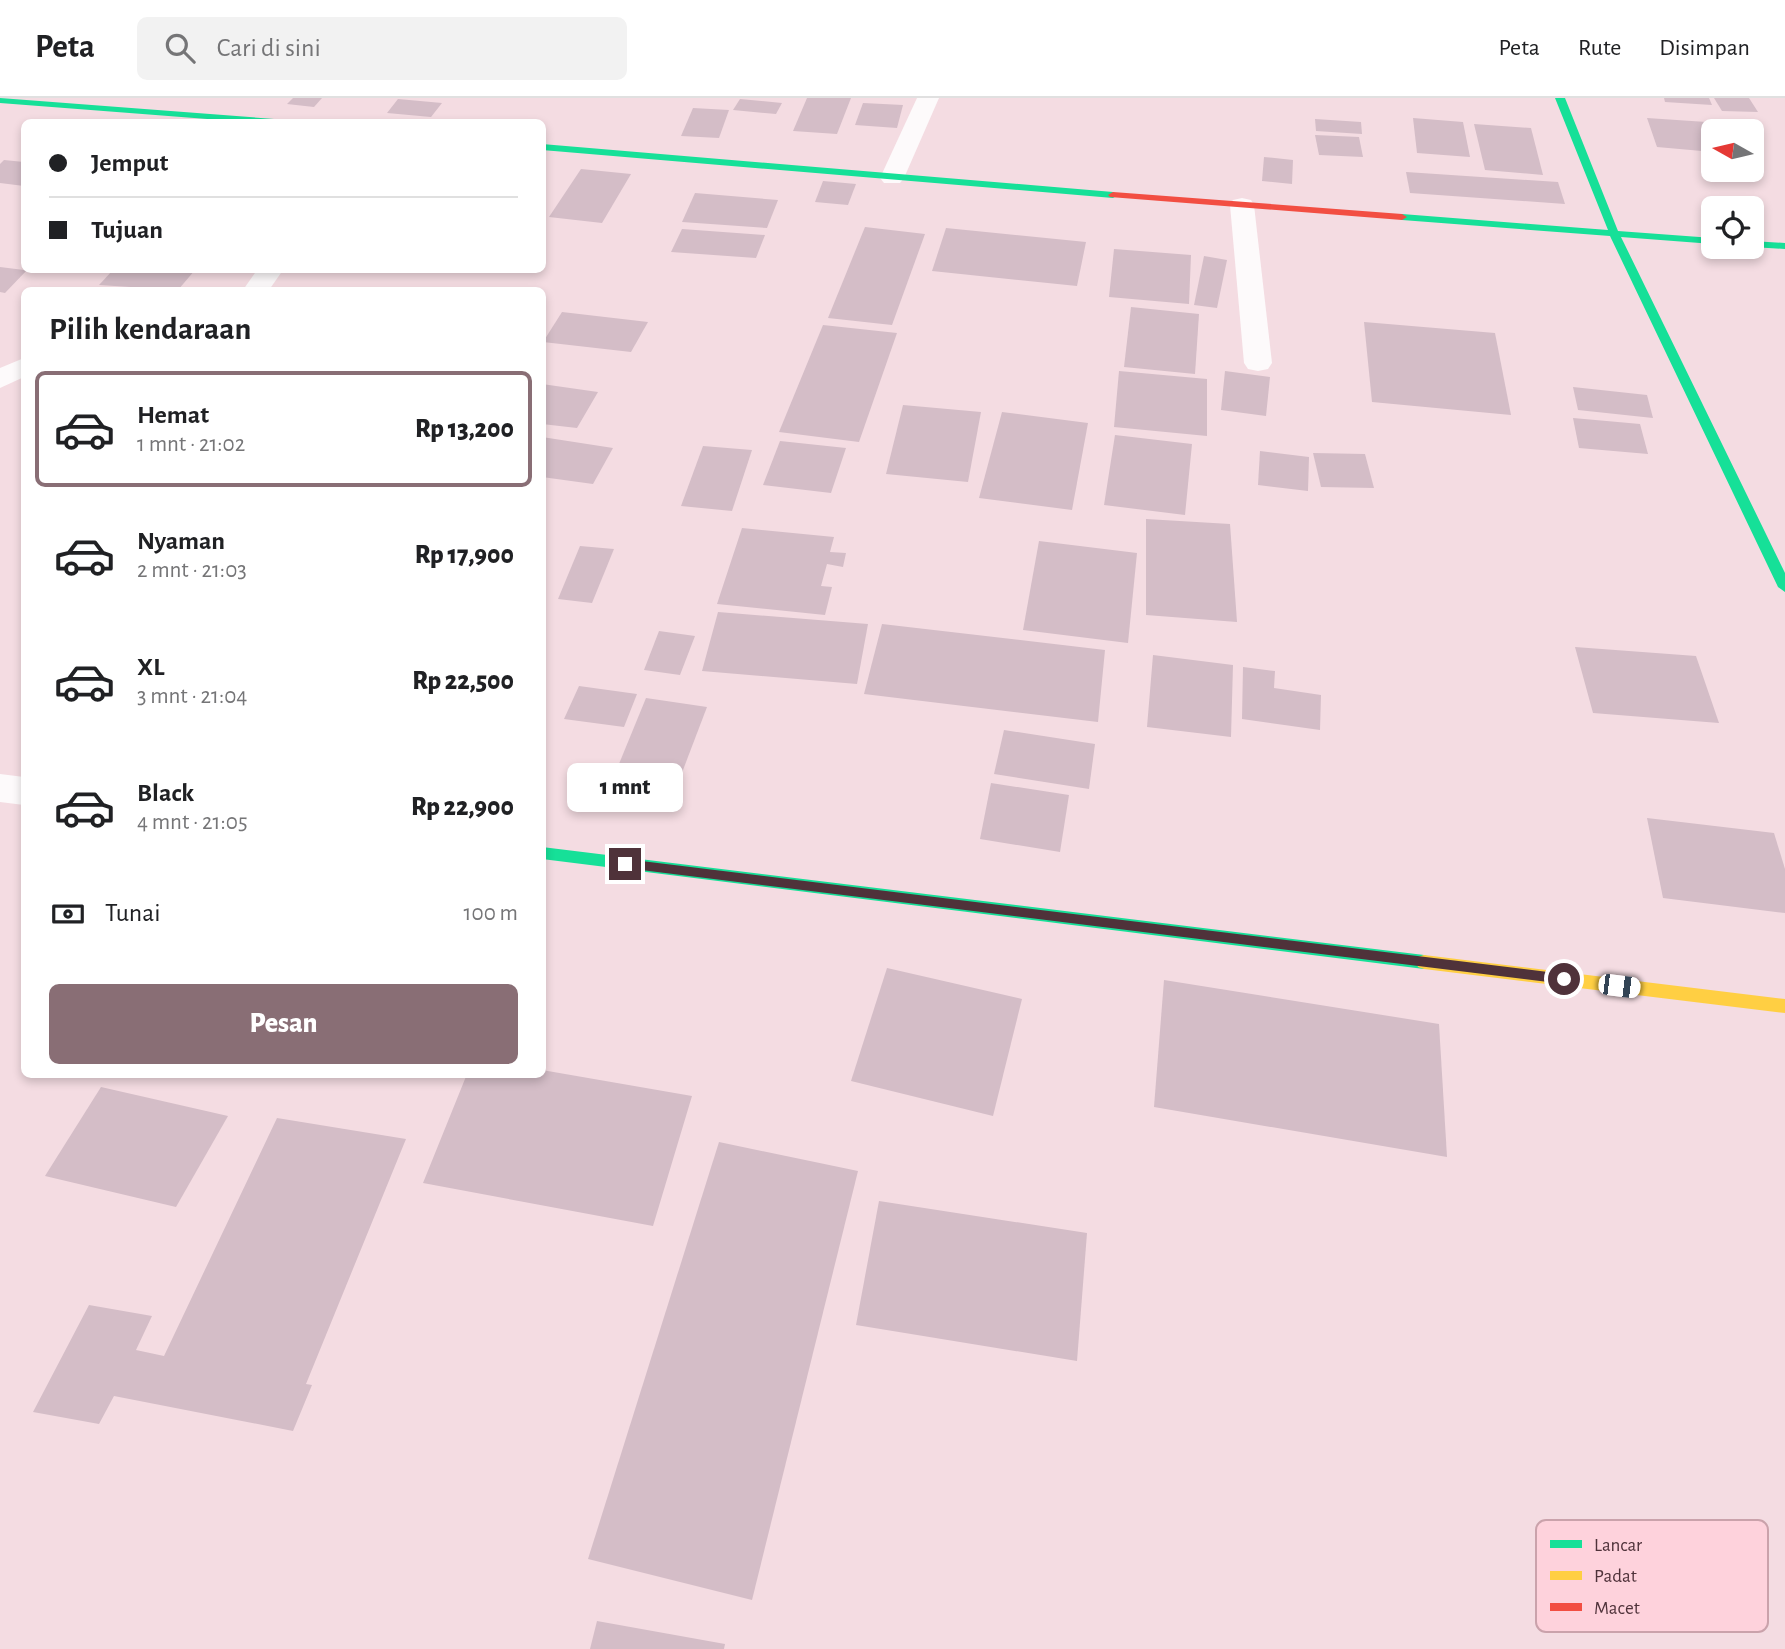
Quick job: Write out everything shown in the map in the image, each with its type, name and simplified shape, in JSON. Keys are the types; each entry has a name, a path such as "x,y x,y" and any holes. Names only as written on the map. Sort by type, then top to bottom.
{"street":[{"path":"892,178 929,98"},
{"path":"1560,98 1614,233 1785,587"},
{"path":"0,100 51,101 242,119"},
{"path":"546,147 892,178 1701,240"},
{"path":"1242,205 1258,363"},
{"path":"1764,245 1785,246"},
{"path":"0,380 21,368"},
{"path":"0,788 21,791"},
{"path":"546,853 1785,1006"}],"building":[{"path":"293,98 322,98 314,107 287,104"},
{"path":"807,98 851,98 837,134 793,131"},
{"path":"1664,98 1709,98 1712,105 1665,102"},
{"path":"1714,98 1749,98 1758,112 1722,111"},
{"path":"398,99 442,103 431,117 387,113"},
{"path":"740,99 782,103 776,114 733,110"},
{"path":"863,103 903,105 897,128 855,125"},
{"path":"693,108 729,110 719,138 681,136"},
{"path":"1413,118 1463,122 1470,157 1417,153"},
{"path":"1647,118 1701,122 1701,151 1657,147"},
{"path":"1315,119 1361,122 1362,134 1316,131"},
{"path":"1474,124 1531,128 1543,175 1485,170"},
{"path":"1315,135 1359,137 1363,157 1319,155"},
{"path":"1264,157 1293,160 1292,184 1262,181"},
{"path":"4,160 21,162 21,186 0,183 0,164"},
{"path":"581,169 631,174 602,223 549,217"},
{"path":"1406,172 1558,182 1565,204 1410,193"},
{"path":"823,181 856,184 848,205 815,202"},
{"path":"695,193 778,200 767,228 682,222"},
{"path":"865,227 925,234 892,325 828,318"},
{"path":"946,228 1086,242 1077,286 932,271"},
{"path":"682,229 765,235 756,258 671,252"},
{"path":"1114,249 1191,255 1189,304 1109,297"},
{"path":"1204,256 1227,260 1217,308 1194,305"},
{"path":"0,267 21,269 21,273 24,273 5,293 0,292"},
{"path":"110,273 192,273 181,287 99,285"},
{"path":"1131,307 1199,314 1195,374 1124,367"},
{"path":"562,312 648,322 631,352 546,342 546,337"},
{"path":"1364,322 1495,333 1511,415 1372,402"},
{"path":"823,325 897,333 859,442 779,432"},
{"path":"1119,371 1207,379 1207,436 1114,427"},
{"path":"1225,371 1270,377 1266,416 1221,410"},
{"path":"546,385 598,392 577,428 546,424"},
{"path":"1573,387 1647,395 1653,418 1578,410"},
{"path":"903,405 981,412 968,482 886,474"},
{"path":"1002,412 1088,423 1072,510 979,498"},
{"path":"1573,418 1640,424 1648,454 1579,448"},
{"path":"1115,435 1192,444 1185,515 1104,505"},
{"path":"546,438 613,448 593,484 546,478"},
{"path":"780,441 846,448 831,493 763,485"},
{"path":"703,446 752,450 732,511 681,506"},
{"path":"1260,451 1309,457 1308,491 1258,485"},
{"path":"1313,453 1365,454 1374,488 1321,487"},
{"path":"1146,519 1230,524 1237,622 1146,615"},
{"path":"742,528 834,537 830,552 846,553 843,567 827,564 821,586 832,587 825,615 717,604"},
{"path":"1039,541 1137,553 1128,643 1023,630"},
{"path":"580,546 614,549 592,603 558,599"},
{"path":"718,612 868,624 857,684 702,671"},
{"path":"882,624 1105,650 1098,722 864,694"},
{"path":"659,631 695,636 680,675 644,670"},
{"path":"1575,647 1696,656 1719,723 1593,713"},
{"path":"1153,655 1233,665 1231,737 1147,727"},
{"path":"1243,667 1275,671 1274,688 1321,695 1320,730 1242,719"},
{"path":"579,686 637,694 624,727 564,719"},
{"path":"646,698 707,707 675,791 612,781"},
{"path":"1004,730 1095,744 1089,789 994,774"},
{"path":"991,783 1069,795 1060,852 980,839"},
{"path":"1647,818 1774,833 1785,869 1785,913 1663,898"},
{"path":"887,968 1022,999 993,1116 851,1081"},
{"path":"1164,980 1439,1024 1447,1157 1154,1107"},
{"path":"546,1071 692,1096 653,1226 423,1183 465,1078 546,1078"},
{"path":"101,1087 228,1116 176,1207 45,1176"},
{"path":"277,1118 406,1139 306,1384 312,1385 293,1431 114,1396 99,1424 33,1412 89,1305 152,1316 136,1350 164,1356"},
{"path":"719,1142 858,1171 752,1600 588,1559"},
{"path":"879,1201 1087,1233 1077,1361 856,1325"},
{"path":"597,1621 725,1644 724,1649 590,1649"}],"traffic: fast":[{"path":"1560,98 1614,233 1785,587"},
{"path":"0,100 237,119"},
{"path":"546,147 1113,195"},
{"path":"1402,217 1701,240"},
{"path":"1764,245 1785,246"},
{"path":"546,853 1424,962"}],"traffic: slow":[{"path":"1424,962 1785,1006"}],"traffic: jam":[{"path":"1113,195 1402,217"}],"route":[{"path":"625,864 1564,979"}]}
